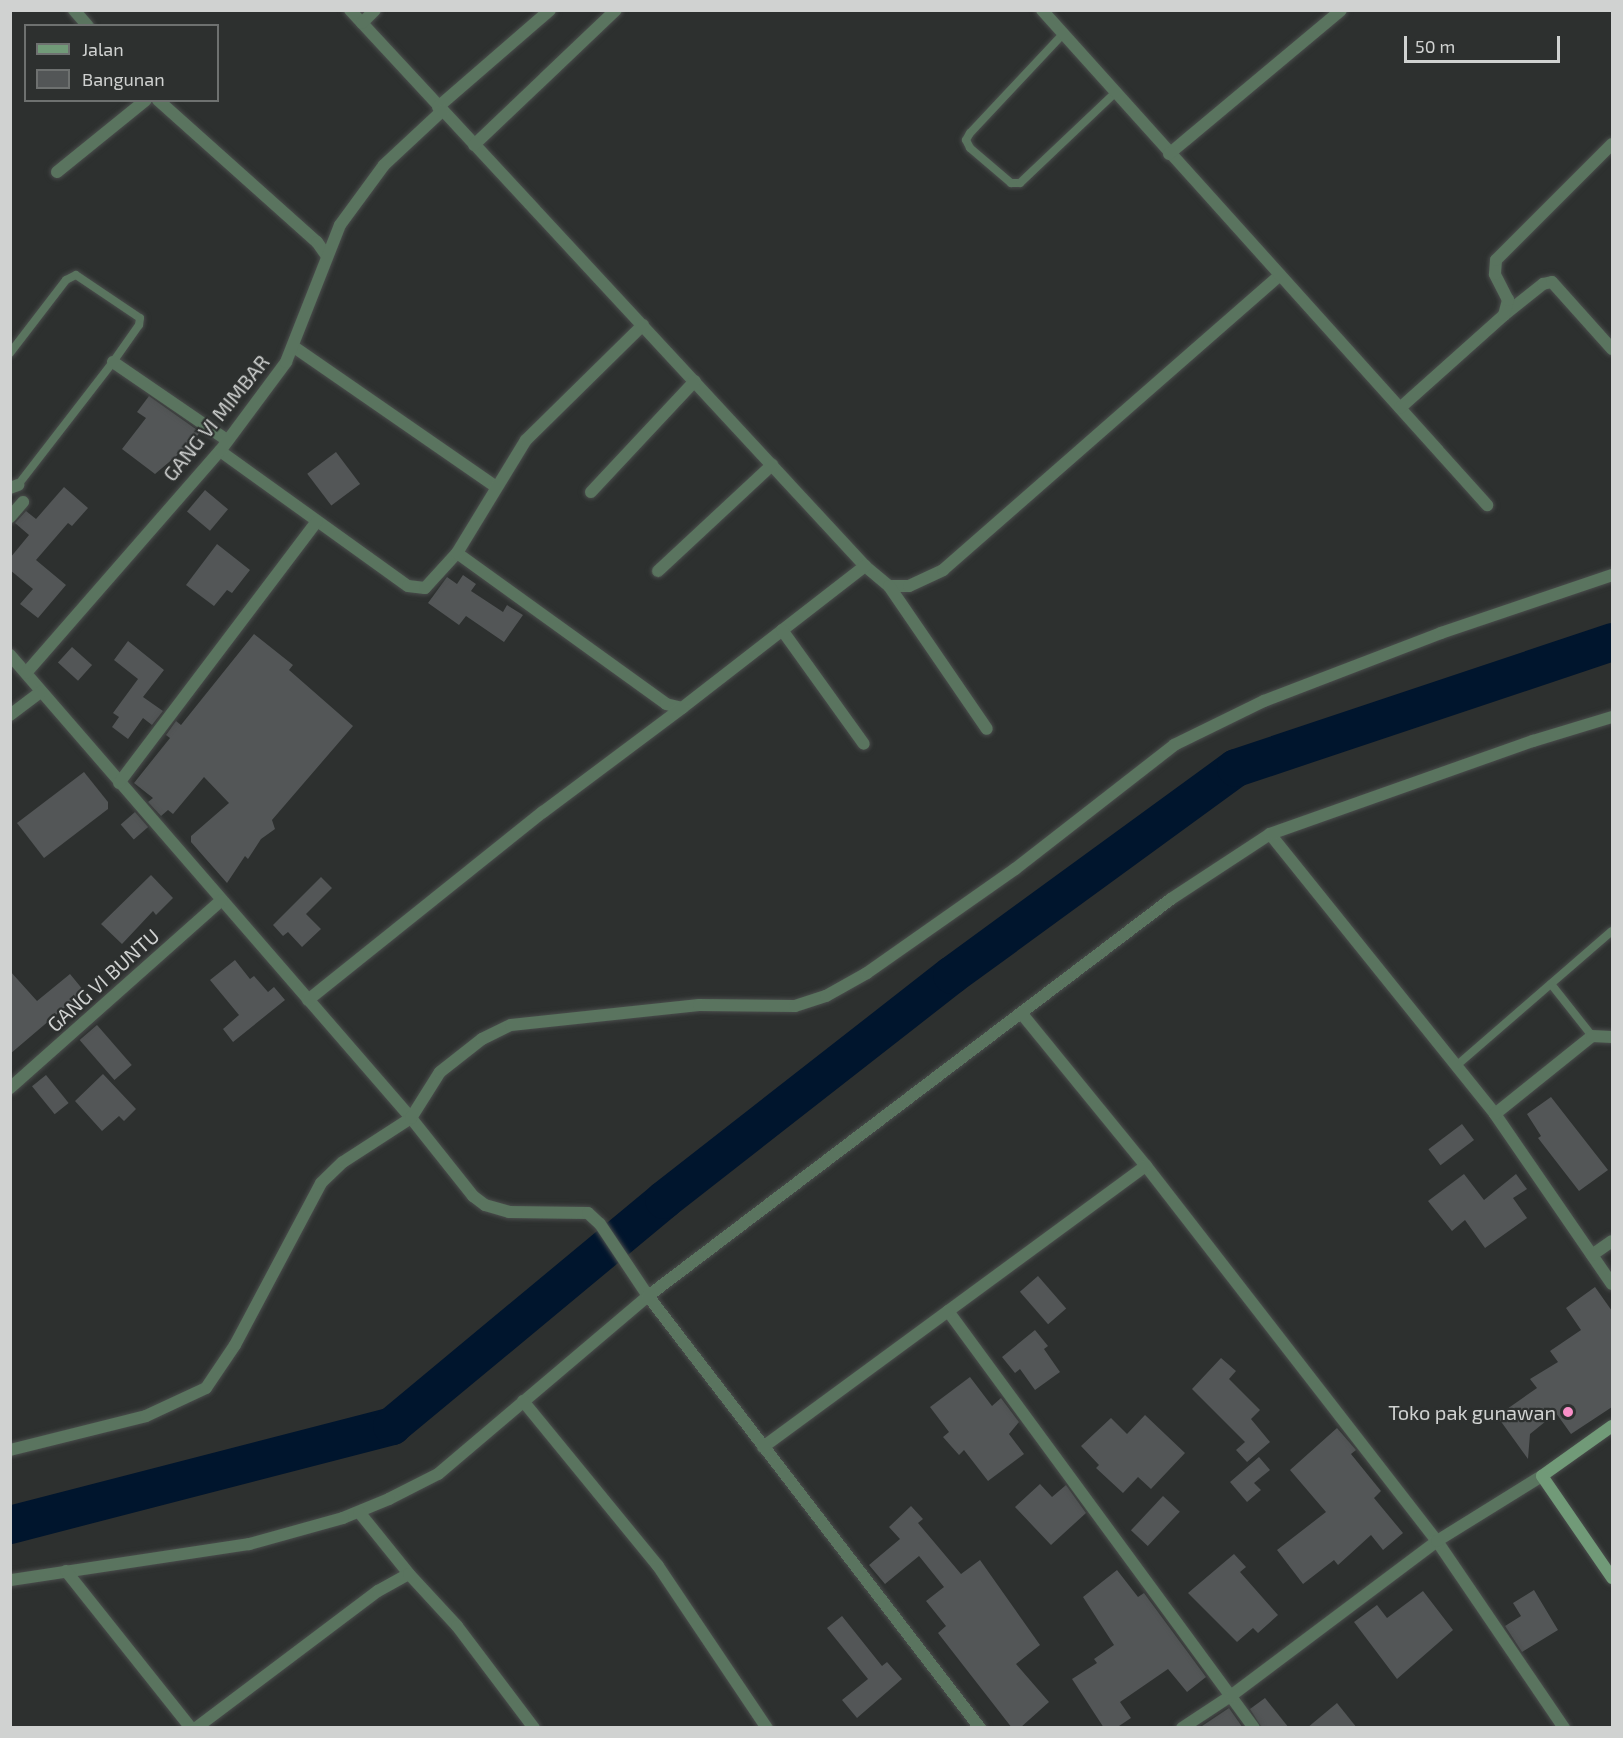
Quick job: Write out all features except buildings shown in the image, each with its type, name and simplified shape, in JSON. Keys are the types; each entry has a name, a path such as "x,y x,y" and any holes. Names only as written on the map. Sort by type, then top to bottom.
{"street":[{"path":"74,10 86,24"},
{"path":"350,10 865,566 889,586 987,729"},
{"path":"362,23 375,10"},
{"name":"GANG VI MIMBAR","path":"26,673 224,446 294,347 326,255 340,225 384,165 440,109 550,10"},
{"path":"474,145 616,10"},
{"path":"1169,154 1341,10"},
{"path":"1045,12 1169,154 1487,505"},
{"path":"57,172 152,102"},
{"path":"154,102 317,242 326,255"},
{"path":"1504,315 1508,300 1495,274 1496,260 1612,144"},
{"path":"889,586 909,586 943,570 1280,275"},
{"path":"1400,408 1504,315 1543,284 1552,282 1612,349"},
{"path":"113,362 224,446 317,521 408,586 418,588 435,581 457,554 526,440 643,325"},
{"path":"294,347 496,487"},
{"path":"591,492 694,381"},
{"path":"658,571 772,465"},
{"path":"10,517 23,502"},
{"path":"119,783 317,521"},
{"path":"457,554 666,704 682,708"},
{"path":"308,1000 543,812 865,566"},
{"path":"10,1450 146,1416 206,1388 235,1345 321,1183 344,1162 411,1118 440,1072 482,1039 511,1025 699,1005 795,1006 826,996 867,973 1015,869 1174,745 1264,701 1441,633 1612,574"},
{"path":"782,630 864,744"},
{"path":"10,655 411,1118 473,1197 485,1205 509,1212 585,1212 600,1224 648,1296 980,1728"},
{"path":"10,715 41,692"},
{"path":"10,1580 249,1544 359,1512 438,1474 648,1296 1171,899 1270,834 1533,741 1612,717"},
{"path":"1270,834 1496,1114 1612,1284"},
{"name":"GANG VI BUNTU","path":"10,1089 222,900"},
{"path":"1022,1014 1146,1166 1437,1541 1564,1728"},
{"path":"1496,1114 1592,1036 1612,1037"},
{"path":"763,1447 1146,1166"},
{"path":"1592,1255 1612,1241"},
{"path":"948,1311 1254,1728"},
{"path":"523,1401 658,1566 767,1728"},
{"path":"1182,1728 1232,1695 1437,1541 1542,1476 1612,1426"},
{"path":"1542,1476 1612,1578"},
{"path":"359,1512 409,1574 457,1626 534,1728"},
{"path":"66,1571 192,1728"},
{"path":"196,1728 378,1591 409,1574"}],"lane":[{"path":"1063,34 970,133 966,140 970,148 1011,183 1020,183 1115,93"},
{"path":"10,353 66,280 76,275 140,318 139,325 113,362 14,487"},
{"path":"1455,1066 1612,931"},
{"path":"1551,984 1592,1036"}],"waterway":[{"path":"10,1525 392,1426 664,1200 952,975 1236,768 1612,642"}],"place":[{"name":"Toko pak gunawan","path":"1568,1412"}]}
